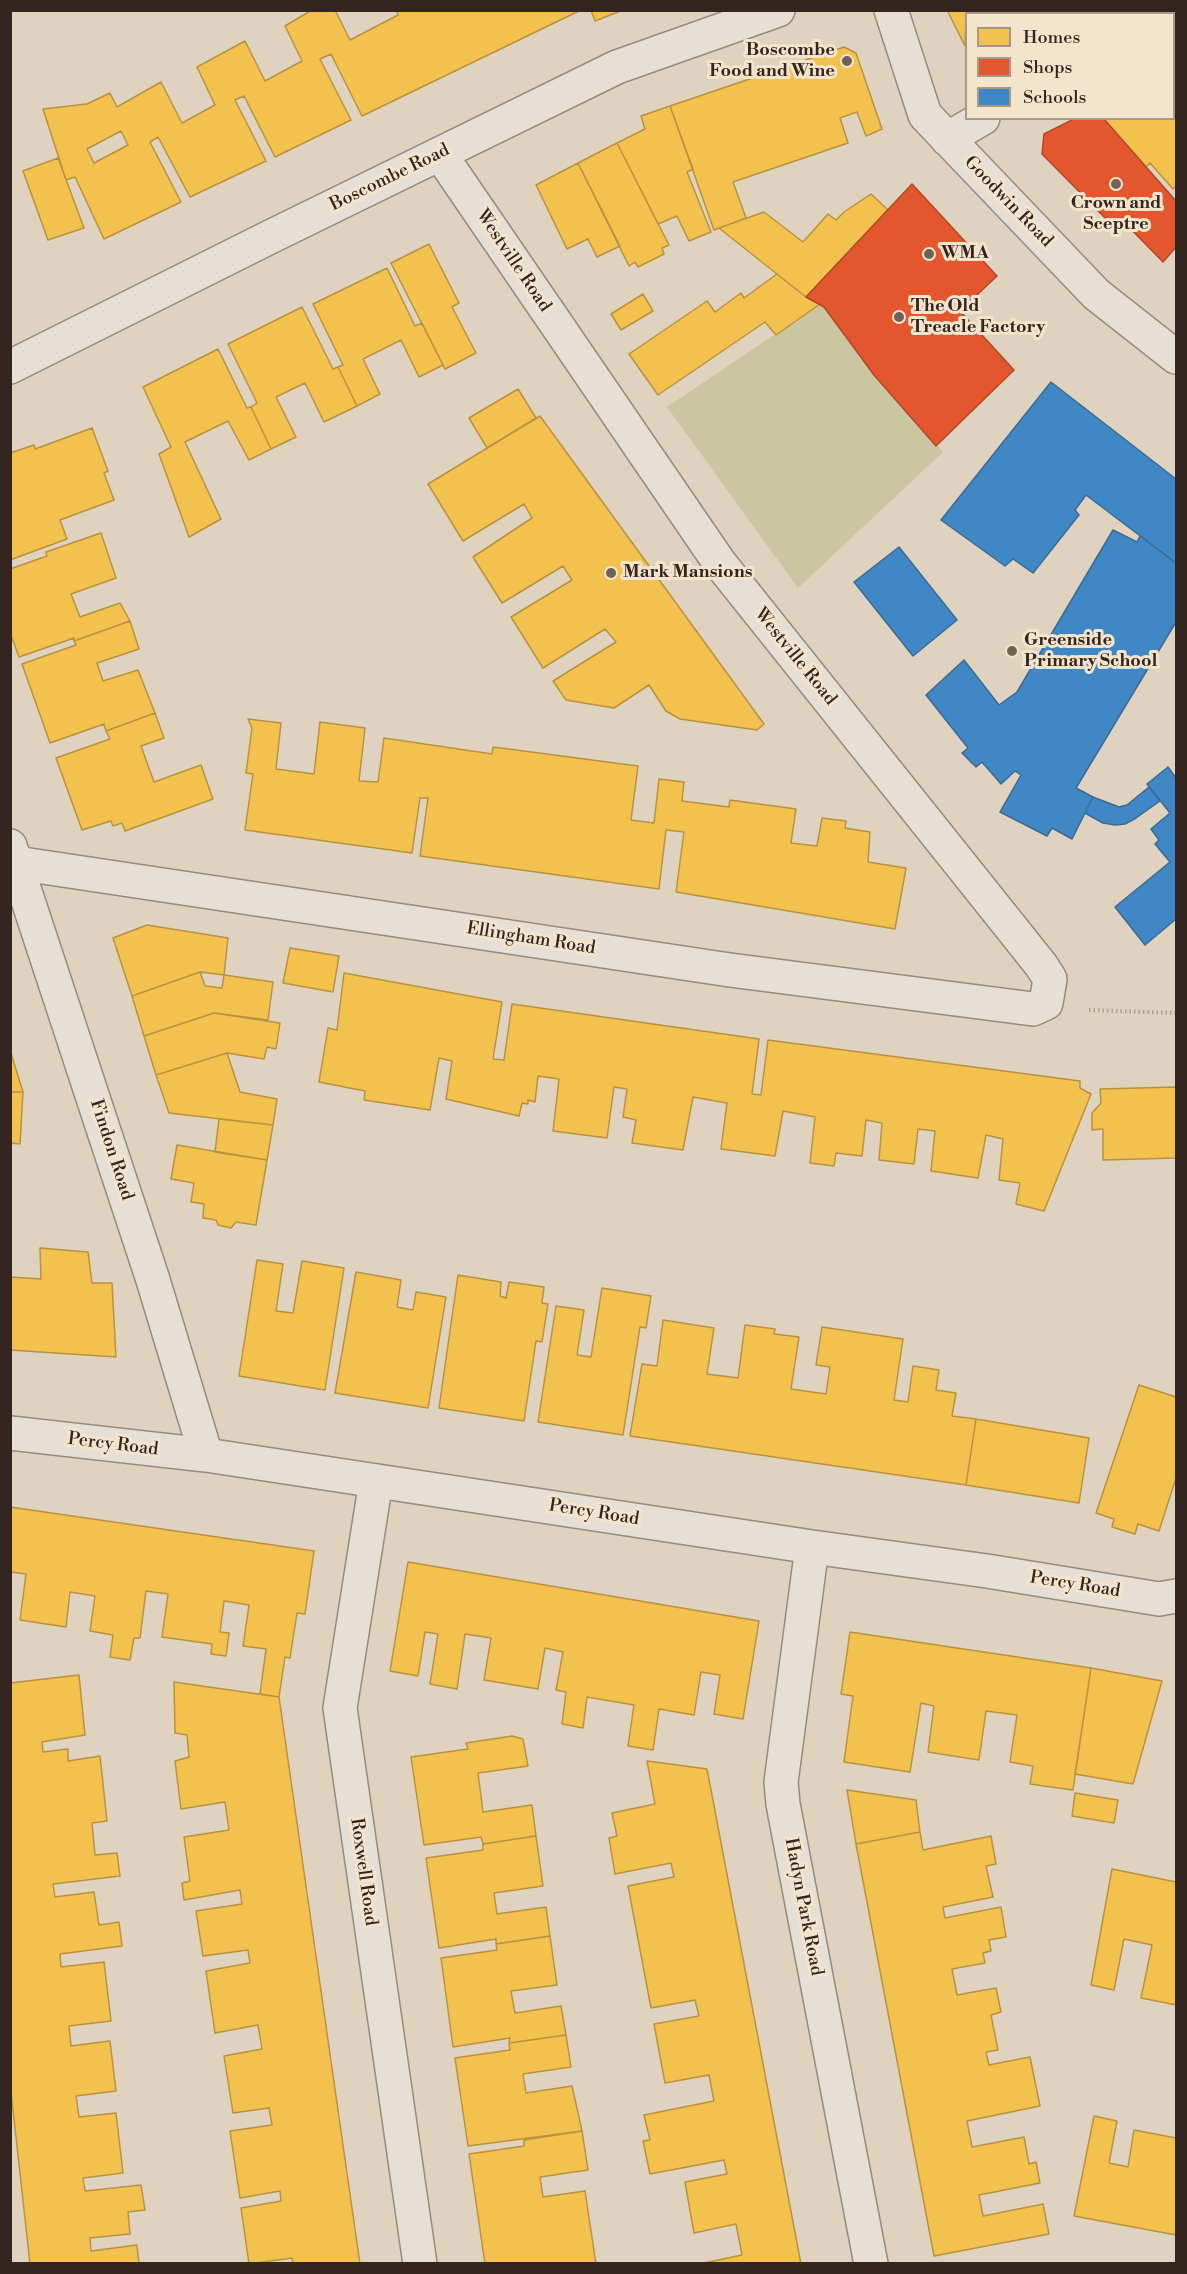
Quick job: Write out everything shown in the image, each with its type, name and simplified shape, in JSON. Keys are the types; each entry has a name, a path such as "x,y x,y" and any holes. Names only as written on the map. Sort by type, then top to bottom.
{"street":[{"name":"Boscombe Road","path":"10,367 616,67 778,10"},
{"name":"Goodwin Road","path":"891,10 925,115 1096,294 1176,357"},
{"path":"947,139 980,120"},
{"name":"Westville Road","path":"440,154 719,562 1041,965 1050,979 1046,1004"},
{"name":"Ellingham Road","path":"13,854 730,970 1033,1009 1046,1004"},
{"name":"Findon Road","path":"13,854 153,1280 206,1455"},
{"name":"Percy Road","path":"10,1433 206,1455 812,1547 987,1571 1159,1599 1176,1596"},
{"name":"Roxwell Road","path":"376,1481 340,1708 420,2264"},
{"name":"Hadyn Park Road","path":"812,1547 781,1782 783,1804 871,2264"}],"path":[{"path":"1046,1004 1101,1012 1176,1013"}],"shaded area":[{"path":"820,304 874,375 943,452 798,588 667,407"}],"building: Homes":[{"path":"312,10 335,10 350,40 398,15 396,10 581,10 362,116 331,54 320,59 351,120 275,157 244,96 235,100 266,161 190,197 158,137 150,142 181,202 104,239 75,177 66,180 43,109 87,104 110,93 117,107 161,82 182,123 215,105 197,67 245,41 265,81 302,61 285,26","holes":["121,131 128,145 94,163 87,149"]},
{"path":"591,10 623,10 595,21"},
{"path":"947,10 1029,10 1026,12 965,12 965,46"},
{"path":"844,47 856,53 882,129 866,136 857,112 840,118 848,143 733,182 746,218 714,230 670,106"},
{"path":"1175,66 1176,186 1173,189 1150,163 1146,167 1105,120 1175,120"},
{"path":"670,106 693,169 687,172 711,232 689,241 677,216 658,224 617,143 645,129 641,116"},
{"path":"617,143 669,245 662,248 664,254 638,267 635,262 629,266 578,163"},
{"path":"58,158 84,228 48,240 23,171"},
{"path":"578,163 620,246 597,257 588,239 567,249 536,185"},
{"path":"871,194 888,210 806,297 719,228 764,212 803,242 828,214 836,220"},
{"path":"429,244 459,303 452,307 476,353 445,369 391,263"},
{"path":"387,268 415,326 422,323 443,365 419,377 401,340 363,359 380,394 357,406 338,367 343,365 313,304"},
{"path":"777,274 806,297 820,304 776,335 765,322 658,395 629,354 707,301 715,312 741,293 744,298"},
{"path":"643,294 653,311 621,330 611,314"},
{"path":"302,307 333,369 338,367 357,406 324,422 305,383 276,397 296,437 271,449 251,407 257,403 228,344"},
{"path":"218,349 247,408 251,407 271,449 249,460 228,421 185,442 221,519 189,537 159,454 171,447 143,387"},
{"path":"518,389 536,418 487,448 469,418"},
{"name":"Mark Mansions","path":"540,416 764,724 757,730 680,719 666,711 649,685 614,708 566,700 553,681 616,642 605,629 543,668 511,617 572,580 563,566 502,603 473,557 532,518 524,504 463,541 428,484"},
{"path":"92,428 108,471 104,473 114,500 60,520 67,539 10,560 10,453 34,445 35,449"},
{"path":"101,533 116,578 71,594 80,617 120,603 130,621 19,657 10,632 10,569 47,556 46,552"},
{"path":"130,621 139,649 97,663 103,681 138,670 155,713 106,731 104,724 50,743 22,664 76,645 74,641"},
{"path":"155,713 164,738 141,746 154,782 201,765 213,799 125,831 122,823 113,826 111,821 82,830 56,758 110,739 106,731"},
{"path":"248,719 281,723 276,769 314,774 320,722 365,728 359,781 378,782 384,738 492,754 493,747 638,766 631,820 654,823 659,779 684,782 682,801 729,807 730,800 796,809 791,843 817,846 822,818 846,821 845,828 870,832 868,862 906,868 895,929 676,892 684,832 666,830 659,889 420,856 428,798 420,798 412,853 245,830 253,774 246,773 252,728"},
{"path":"147,925 228,938 224,975 200,972 132,996 113,938"},
{"path":"290,948 339,956 333,992 283,983"},
{"path":"200,972 205,986 222,988 224,975 273,982 268,1020 214,1013 144,1036 132,996"},
{"path":"344,973 502,1002 493,1059 504,1060 512,1004 759,1039 752,1094 761,1095 768,1040 1080,1081 1080,1088 1091,1094 1044,1211 1016,1204 1020,1183 999,1180 1003,1139 986,1135 978,1178 931,1171 935,1131 918,1129 914,1164 879,1160 882,1123 866,1120 862,1156 836,1153 834,1166 810,1163 815,1117 783,1111 775,1156 721,1149 727,1103 693,1097 683,1150 632,1143 636,1120 623,1117 627,1089 614,1087 607,1138 553,1131 559,1079 538,1076 535,1102 528,1100 528,1104 522,1103 519,1116 446,1099 452,1061 439,1058 430,1110 364,1100 365,1091 319,1082 328,1028 337,1030"},
{"path":"214,1013 280,1023 276,1049 267,1047 264,1059 227,1053 156,1075 144,1036"},
{"path":"10,1050 23,1092 10,1092"},
{"path":"227,1053 240,1092 277,1099 273,1125 169,1113 156,1075"},
{"path":"1176,1087 1176,1158 1103,1160 1103,1129 1092,1130 1092,1113 1101,1103 1100,1089"},
{"path":"10,1092 23,1092 20,1144 10,1143"},
{"path":"219,1119 273,1125 267,1160 215,1152"},
{"path":"177,1145 267,1160 256,1225 236,1222 231,1228 218,1225 216,1220 203,1218 204,1204 191,1202 194,1183 171,1179"},
{"path":"40,1248 88,1252 92,1283 112,1283 116,1357 10,1350 10,1277 41,1279"},
{"path":"257,1260 283,1264 276,1311 293,1313 302,1261 344,1268 325,1390 239,1376"},
{"path":"356,1272 401,1280 397,1307 413,1310 416,1292 446,1297 428,1408 335,1393"},
{"path":"458,1275 501,1282 500,1296 506,1298 509,1282 544,1287 542,1303 548,1304 542,1342 536,1341 524,1421 439,1408"},
{"path":"602,1288 651,1296 646,1328 640,1327 623,1435 538,1422 556,1306 584,1310 577,1355 591,1357"},
{"path":"663,1320 714,1328 707,1374 738,1378 745,1325 775,1329 774,1334 799,1337 791,1389 826,1394 830,1367 816,1365 822,1327 903,1339 894,1400 908,1402 913,1366 939,1370 936,1390 956,1393 952,1416 976,1419 966,1485 630,1436 642,1364 657,1366"},
{"path":"1139,1385 1176,1397 1176,1478 1159,1531 1138,1524 1135,1534 1112,1527 1114,1519 1096,1513"},
{"path":"976,1419 1089,1438 1079,1503 966,1485"},
{"path":"10,1507 314,1551 305,1614 297,1613 290,1658 285,1657 279,1697 260,1694 266,1649 243,1646 249,1605 224,1601 220,1632 229,1633 226,1656 211,1654 212,1644 162,1637 168,1594 146,1591 140,1638 134,1638 130,1660 110,1657 113,1635 90,1631 95,1596 70,1592 66,1627 20,1620 26,1574 10,1572"},
{"path":"408,1562 759,1621 743,1719 714,1714 720,1675 701,1672 694,1715 659,1709 653,1750 628,1746 634,1705 587,1697 583,1728 562,1724 566,1692 556,1690 563,1652 545,1648 538,1689 484,1680 491,1638 465,1634 457,1689 430,1684 438,1634 425,1632 418,1676 390,1671"},
{"path":"850,1632 1091,1668 1073,1790 1030,1784 1033,1766 1010,1762 1017,1715 986,1711 979,1760 928,1752 934,1706 921,1703 910,1772 844,1762 853,1696 841,1694"},
{"path":"1091,1668 1162,1681 1133,1784 1075,1774"},
{"path":"79,1675 85,1735 42,1742 43,1752 68,1749 68,1761 100,1756 107,1821 92,1823 95,1855 117,1853 120,1876 53,1884 55,1897 94,1892 99,1925 119,1922 122,1946 60,1954 61,1967 104,1962 111,2021 69,2026 71,2046 110,2041 116,2091 76,2096 79,2117 116,2113 123,2173 83,2178 85,2191 141,2185 145,2210 128,2212 130,2234 90,2238 91,2251 137,2245 139,2264 30,2264 10,2083 10,1683"},
{"path":"174,1682 279,1697 360,2264 293,2264 292,2258 249,2264 241,2208 281,2201 280,2191 240,2198 230,2131 272,2125 269,2108 233,2113 224,2056 262,2049 258,2025 215,2033 206,1971 250,1963 248,1950 203,1956 196,1911 242,1904 240,1890 184,1900 182,1883 190,1881 184,1837 229,1830 225,1802 181,1809 175,1761 189,1757 187,1735 175,1733"},
{"path":"512,1736 523,1739 528,1766 478,1773 483,1812 532,1805 536,1836 483,1844 481,1837 424,1845 411,1757 468,1749 466,1743"},
{"path":"647,1761 707,1769 801,2264 699,2264 742,2255 736,2224 694,2233 685,2182 727,2174 724,2160 650,2174 643,2141 650,2140 644,2115 714,2101 709,2075 665,2083 654,2024 699,2016 695,2000 651,2008 628,1886 674,1877 671,1863 615,1874 609,1838 617,1836 612,1813 655,1804"},
{"path":"847,1790 916,1800 920,1832 856,1844"},
{"path":"1075,1793 1118,1800 1114,1823 1072,1816"},
{"path":"920,1832 923,1850 991,1836 996,1864 986,1866 993,1897 943,1907 945,1918 1001,1907 1006,1937 989,1940 991,1951 983,1953 985,1963 952,1969 957,1995 996,1988 1001,2012 991,2015 998,2050 986,2052 989,2065 1030,2057 1040,2106 967,2121 972,2147 1024,2137 1029,2164 1036,2162 1040,2183 979,2195 983,2216 1043,2204 1049,2234 934,2256 856,1844"},
{"path":"536,1836 543,1886 494,1893 497,1914 546,1907 550,1936 496,1944 496,1939 439,1948 426,1858 483,1850 483,1844"},
{"path":"1112,1869 1176,1882 1176,2005 1141,1998 1152,1945 1124,1939 1114,1990 1091,1985"},
{"path":"550,1936 557,1985 511,1991 515,2013 561,2006 566,2035 509,2043 510,2038 453,2047 441,1958 497,1950 496,1944"},
{"path":"566,2035 571,2067 523,2074 526,2093 572,2086 582,2131 468,2146 455,2058 510,2050 509,2043"},
{"path":"1094,2116 1117,2121 1109,2163 1128,2167 1134,2130 1176,2138 1176,2235 1074,2216"},
{"path":"582,2131 588,2170 540,2177 543,2197 585,2191 596,2264 485,2264 469,2154 524,2146 524,2140"}],"building: Shops":[{"name":"Crown and Sceptre","path":"1072,120 1105,120 1176,201 1176,247 1163,262 1123,221 1115,228 1042,154 1044,134"},
{"name":"The Old Treacle Factory","path":"912,184 997,276 960,311 1014,370 936,446 874,375 824,307 806,297"}],"building: Schools":[{"path":"1051,382 1176,479 1176,563 1086,495 1075,510 1079,515 1033,573 1013,559 1005,566 941,520"},
{"path":"1113,530 1137,542 1140,536 1176,563 1176,622 1076,788 1093,797 1072,839 1052,828 1047,836 1000,812 1021,775 1015,771 1001,784 982,762 976,767 962,753 968,748 926,695 964,660 999,705 1017,692"},
{"path":"899,547 957,620 913,656 854,582"},
{"path":"1168,767 1176,778 1176,919 1145,945 1115,907 1170,862 1155,844 1159,840 1151,829 1170,813 1147,784"},
{"path":"1149,787 1160,801 1125,824 1103,823 1085,813 1093,797 1119,807 1127,805"}],"place":[{"name":"Boscombe Food and Wine","path":"847,61"},
{"name":"Crown and Sceptre","path":"1116,184"},
{"name":"WMA","path":"929,254"},
{"name":"The Old Treacle Factory","path":"899,317"},
{"name":"Mark Mansions","path":"611,573"},
{"name":"Greenside Primary School","path":"1012,651"}]}
